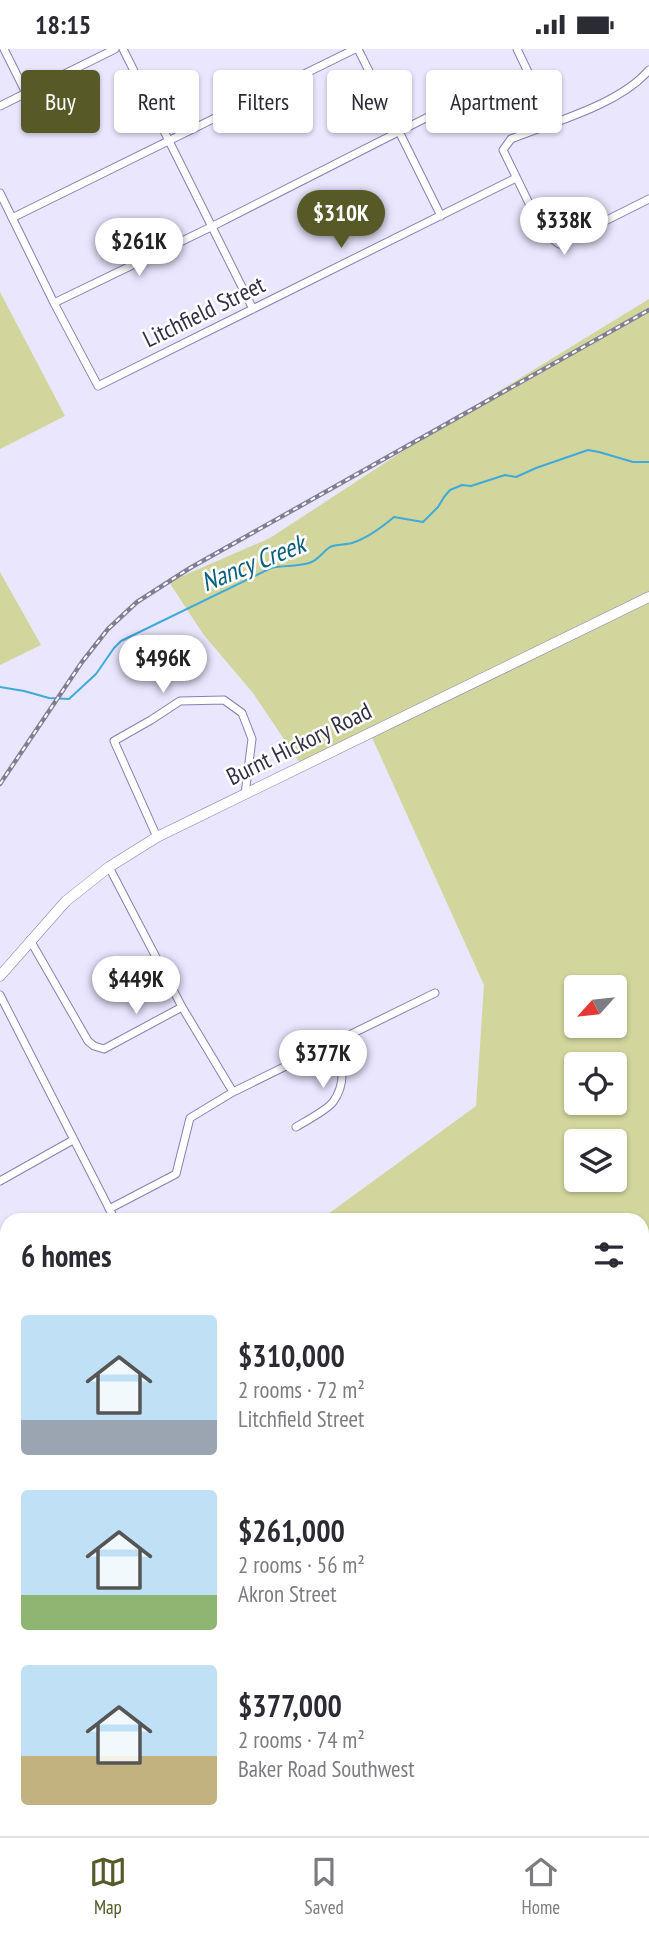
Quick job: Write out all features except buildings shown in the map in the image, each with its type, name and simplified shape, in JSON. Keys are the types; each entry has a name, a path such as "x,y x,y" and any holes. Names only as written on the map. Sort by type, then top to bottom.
{"main road":[{"name":"Burnt Hickory Road","path":"0,976 66,901 109,867 157,837 649,597"}],"street":[{"path":"4,49 21,83"},
{"path":"73,70 115,49"},
{"path":"123,49 253,309"},
{"path":"12,218 356,49 367,70"},
{"path":"517,49 527,70"},
{"path":"562,118 608,101 641,79 649,70"},
{"path":"0,106 21,96"},
{"path":"0,193 54,303 396,133"},
{"path":"399,133 441,216"},
{"path":"525,133 511,139 503,151 543,232 559,244 649,199"},
{"name":"Litchfield Street","path":"54,303 98,386 516,178"},
{"path":"157,837 114,741 180,701 224,700 242,713 252,739 245,794"},
{"path":"109,867 182,1007 233,1092"},
{"path":"30,940 88,1041 94,1046 104,1049 182,1007"},
{"path":"109,1209 176,1174 190,1118 233,1092 435,993"},
{"path":"0,995 111,1213"},
{"path":"296,1127 332,1103 342,1080 341,1056 334,1044"},
{"path":"0,1181 73,1140"}],"green space":[{"path":"0,292 65,416 0,449"},
{"path":"649,299 649,1213 330,1213 476,1106 484,985 370,733 302,766 253,693 203,634 169,582 270,538 429,434"},
{"path":"0,572 41,645 0,665"}],"waterway":[{"name":"Nancy Creek","path":"0,687 49,698 69,699 96,674 121,641 271,568 312,562 330,547 363,538 394,517 423,522 450,490 462,485 471,486 505,475 516,477 588,450 633,462 649,462"}],"railway":[{"path":"0,784 82,662 108,629 137,602 190,568 649,310"}]}
